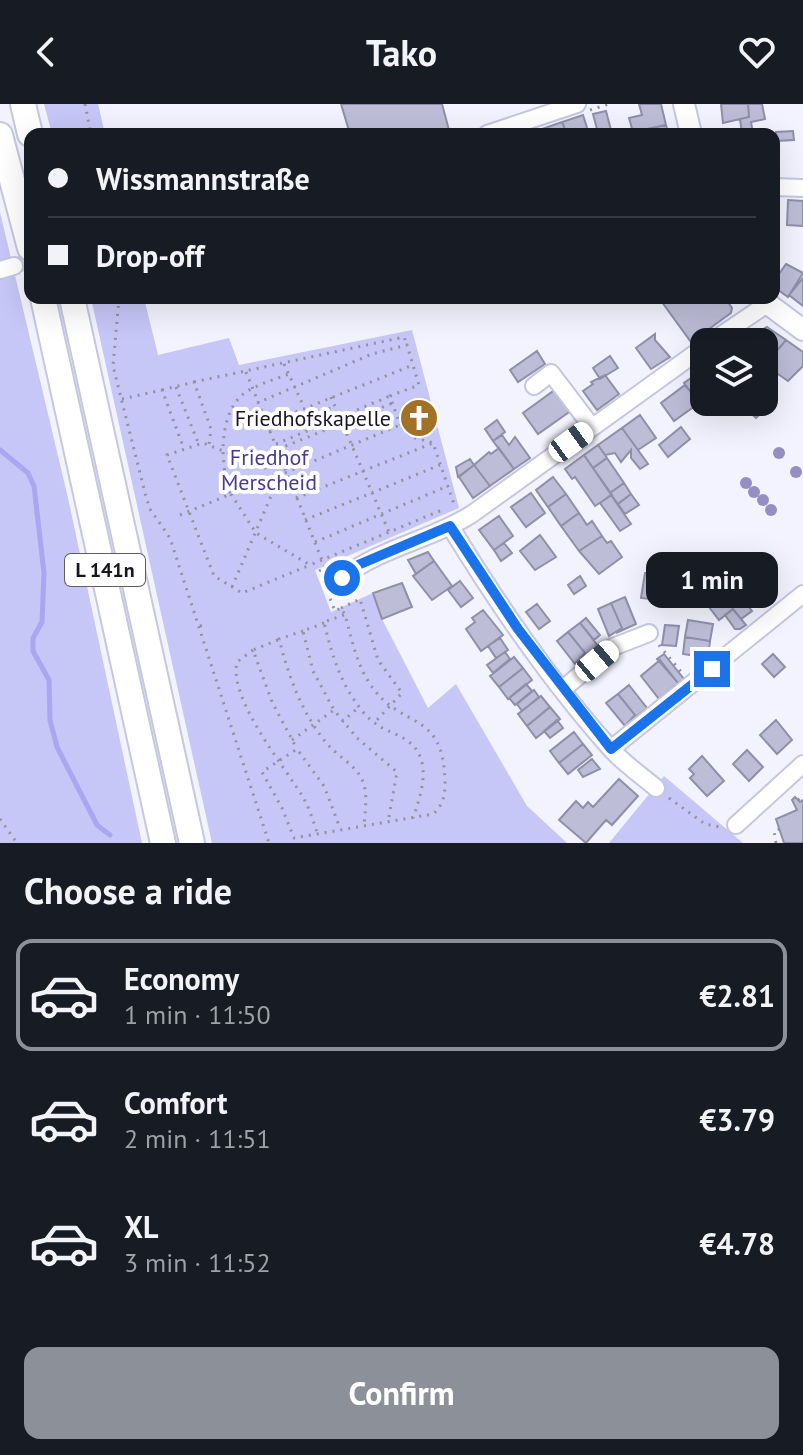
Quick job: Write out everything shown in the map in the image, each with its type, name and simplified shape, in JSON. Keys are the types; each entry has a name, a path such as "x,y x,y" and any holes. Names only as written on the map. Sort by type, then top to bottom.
{"highway":[{"path":"23,104 29,128"},
{"path":"0,135 15,261"},
{"name":"L 141n","path":"44,304 163,843"},
{"name":"L 141n","path":"73,304 192,843"}],"main road":[{"path":"684,104 690,128"},
{"path":"768,304 803,330"}],"street":[{"path":"505,128 577,104"},
{"path":"780,187 803,188"},
{"path":"729,328 760,304"},
{"path":"342,578 358,565 455,524 690,357"},
{"path":"534,386 551,373 592,427"},
{"path":"455,524 518,629 563,689 611,749 656,788"},
{"path":"611,749 803,594"},
{"path":"563,689 613,647 649,633"},
{"path":"736,825 803,764"}],"path":[{"path":"85,104 90,128"},
{"path":"118,304 113,366 150,509 170,538 269,843"},
{"path":"122,399 404,337 419,385 340,416 275,447"},
{"path":"257,403 372,354 407,345"},
{"path":"284,364 304,408"},
{"path":"266,424 413,365"},
{"path":"246,372 322,559 325,568 319,571 335,611 360,599 378,660 402,693 374,723"},
{"path":"289,374 252,389 242,395 235,405 222,449 223,470 231,494 256,533 310,565"},
{"path":"194,382 211,429 209,445"},
{"path":"176,387 199,445"},
{"path":"162,390 184,449"},
{"path":"390,396 400,425 412,437 433,443"},
{"path":"331,397 389,532"},
{"path":"275,447 393,403"},
{"path":"269,432 335,406"},
{"path":"285,473 400,425"},
{"path":"433,443 454,505 455,524"},
{"path":"296,498 433,443"},
{"path":"281,462 265,468 209,445 167,455 214,576 242,593 454,505"},
{"path":"305,520 440,465"},
{"path":"232,587 274,489 290,483"},
{"path":"314,542 448,486"},
{"path":"180,515 231,494"},
{"path":"297,749 262,772 294,838 433,814 443,804 442,754 434,736 421,721 389,707 370,684 360,665 341,608"},
{"path":"317,833 304,799 262,735 235,678 237,662 253,650 345,615"},
{"path":"324,622 337,670 359,707 374,723 415,749 422,769 423,787 413,818"},
{"path":"200,626 207,624"},
{"path":"303,631 313,671 334,710 342,722 397,772 388,822"},
{"path":"649,633 692,685"},
{"path":"279,639 291,680 314,724 330,746 359,772 363,780 364,825"},
{"path":"253,650 272,702 297,749 324,786 340,828"},
{"path":"342,722 359,707"},
{"path":"292,740 334,710"},
{"path":"656,788 708,826 736,825"},
{"path":"798,800 803,795"},
{"path":"0,819 17,843"},
{"path":"776,843 774,831 780,829"}],"green space":[{"path":"44,104 98,104 104,128 50,128"},
{"path":"0,212 68,498 142,843 0,843"},
{"name":"Friedhof Merscheid","path":"92,304 145,304 158,355 229,338 239,365 412,330 459,508 315,570 331,612 373,593 382,619 428,708 456,684 527,806 567,843 212,843"},
{"path":"664,776 743,843 609,843"}],"building":[{"path":"341,104 442,104 448,128 348,128"},
{"path":"639,104 661,104 666,125 632,128 629,118 642,115"},
{"path":"721,104 748,104 749,117 723,123"},
{"path":"748,104 762,104 765,119 751,122 752,128 741,128 740,119 749,117"},
{"path":"606,111 610,128 597,128 593,114"},
{"path":"583,115 587,128 564,128 562,122"},
{"path":"562,122 564,128 545,128"},
{"path":"793,131 794,140 780,141 780,132"},
{"path":"788,200 803,201 803,226 787,225"},
{"path":"786,264 803,273 788,297 780,291 780,272"},
{"path":"803,278 803,306 789,295"},
{"path":"663,304 729,304 731,313 710,328 690,328 690,341"},
{"path":"655,334 655,340 670,357 651,369 636,348"},
{"path":"778,335 786,340 778,349"},
{"path":"786,340 803,352 803,366 788,381 778,374 778,350"},
{"path":"537,351 545,364 518,382 510,370"},
{"path":"610,356 618,368 600,379 593,368"},
{"path":"605,375 619,394 597,410 583,391 593,384 591,382"},
{"path":"685,385 690,391 690,409 674,421 661,403"},
{"path":"556,389 572,410 538,434 523,413"},
{"name":"Friedhofskapelle","path":"418,400 420,406 429,403 435,421 427,425 430,431 418,436 415,429 409,431 402,414 409,411 406,404"},
{"path":"640,415 656,438 638,450 622,428"},
{"path":"497,420 505,432 493,441 485,429"},
{"path":"681,427 690,439 668,457 659,445"},
{"path":"622,428 648,464 640,469 631,458 631,450 621,462 615,453 605,455 598,445"},
{"path":"502,435 509,445 515,437 530,458 514,469 493,441"},
{"path":"598,445 607,458 593,468 584,455"},
{"path":"499,448 514,469 490,486 474,465"},
{"path":"584,455 612,495 595,506 575,477 572,479 565,469"},
{"path":"607,458 624,483 610,493 593,468"},
{"path":"470,459 474,465 458,477 456,467"},
{"path":"474,465 490,486 473,498 459,477"},
{"path":"553,477 566,494 548,507 536,490"},
{"path":"624,483 631,494 618,504 610,493"},
{"path":"531,493 545,513 526,527 511,507"},
{"path":"566,494 579,513 561,526 548,507"},
{"path":"631,494 639,505 625,514 618,504"},
{"path":"611,495 631,524 620,531 600,503"},
{"path":"579,513 587,525 592,521 602,536 579,551 561,526"},
{"path":"499,516 513,536 494,550 479,530"},
{"path":"540,535 556,557 535,570 520,551"},
{"path":"602,536 607,543 611,541 622,557 599,574 579,551"},
{"path":"504,543 512,553 501,561 494,550"},
{"path":"428,552 434,561 416,574 408,560"},
{"path":"731,559 753,587 741,597 752,611 741,619 723,596 731,590 714,572"},
{"path":"434,561 452,586 432,600 413,576"},
{"path":"645,573 662,575 658,600 641,598"},
{"path":"662,575 679,578 675,603 658,600"},
{"path":"580,576 586,586 574,594 568,585"},
{"path":"720,579 731,590 723,596 733,609 719,620 709,607 720,599 710,587"},
{"path":"460,581 473,598 461,607 448,590"},
{"path":"402,583 412,607 382,619 373,593"},
{"path":"625,597 636,624 616,633 622,628 611,603"},
{"path":"611,603 622,628 609,636 598,609"},
{"path":"537,604 550,621 539,629 526,612"},
{"path":"733,609 746,625 740,629 735,629 725,615"},
{"path":"483,610 503,635 481,651 466,629 475,622 472,618"},
{"path":"586,618 600,635 594,640 580,623"},
{"path":"688,620 713,624 710,641 685,637"},
{"path":"580,623 598,646 581,659 585,653 568,632"},
{"path":"665,625 679,626 676,646 662,645"},
{"path":"568,632 585,653 575,664 557,641"},
{"path":"685,637 710,641 708,658 683,654"},
{"path":"500,638 508,650 496,658 488,646"},
{"path":"505,652 510,659 493,673 487,665"},
{"path":"664,654 684,679 678,683 657,659"},
{"path":"773,654 785,667 774,677 762,664"},
{"path":"514,657 523,668 499,687 490,676"},
{"path":"660,660 678,683 659,699 641,676"},
{"path":"523,668 532,680 508,699 499,687"},
{"path":"526,684 532,691 515,705 509,698"},
{"path":"629,685 647,708 630,721 635,715 618,694"},
{"path":"534,690 539,697 522,711 517,704"},
{"path":"618,694 635,715 625,726 606,703"},
{"path":"541,696 550,707 527,726 518,714"},
{"path":"550,707 560,719 536,738 527,726"},
{"path":"557,720 563,728 550,738 544,731"},
{"path":"776,720 792,740 777,754 760,735"},
{"path":"574,732 583,744 559,763 550,751"},
{"path":"583,744 592,755 568,774 559,763"},
{"path":"747,750 763,767 749,781 733,764"},
{"path":"702,756 724,781 707,796 690,778 694,774 689,769"},
{"path":"592,759 600,769 583,777 578,770"},
{"path":"619,779 638,796 612,825 606,820 586,843 559,820 576,801 583,808 588,802 593,807"},
{"path":"795,797 800,802 803,800 803,843 784,843 776,819 797,810 792,800"}],"waterway":[{"path":"0,450 28,473 34,486 44,573 42,622 33,638 33,651 49,680 50,720 57,747 97,825 110,835"}],"tunnel":[{"path":"14,266 24,263"}],"place":[{"name":"Friedhofskapelle","path":"419,418"}],"route":[{"path":"342,578 358,565 450,526 518,629 611,749 712,669"}]}
